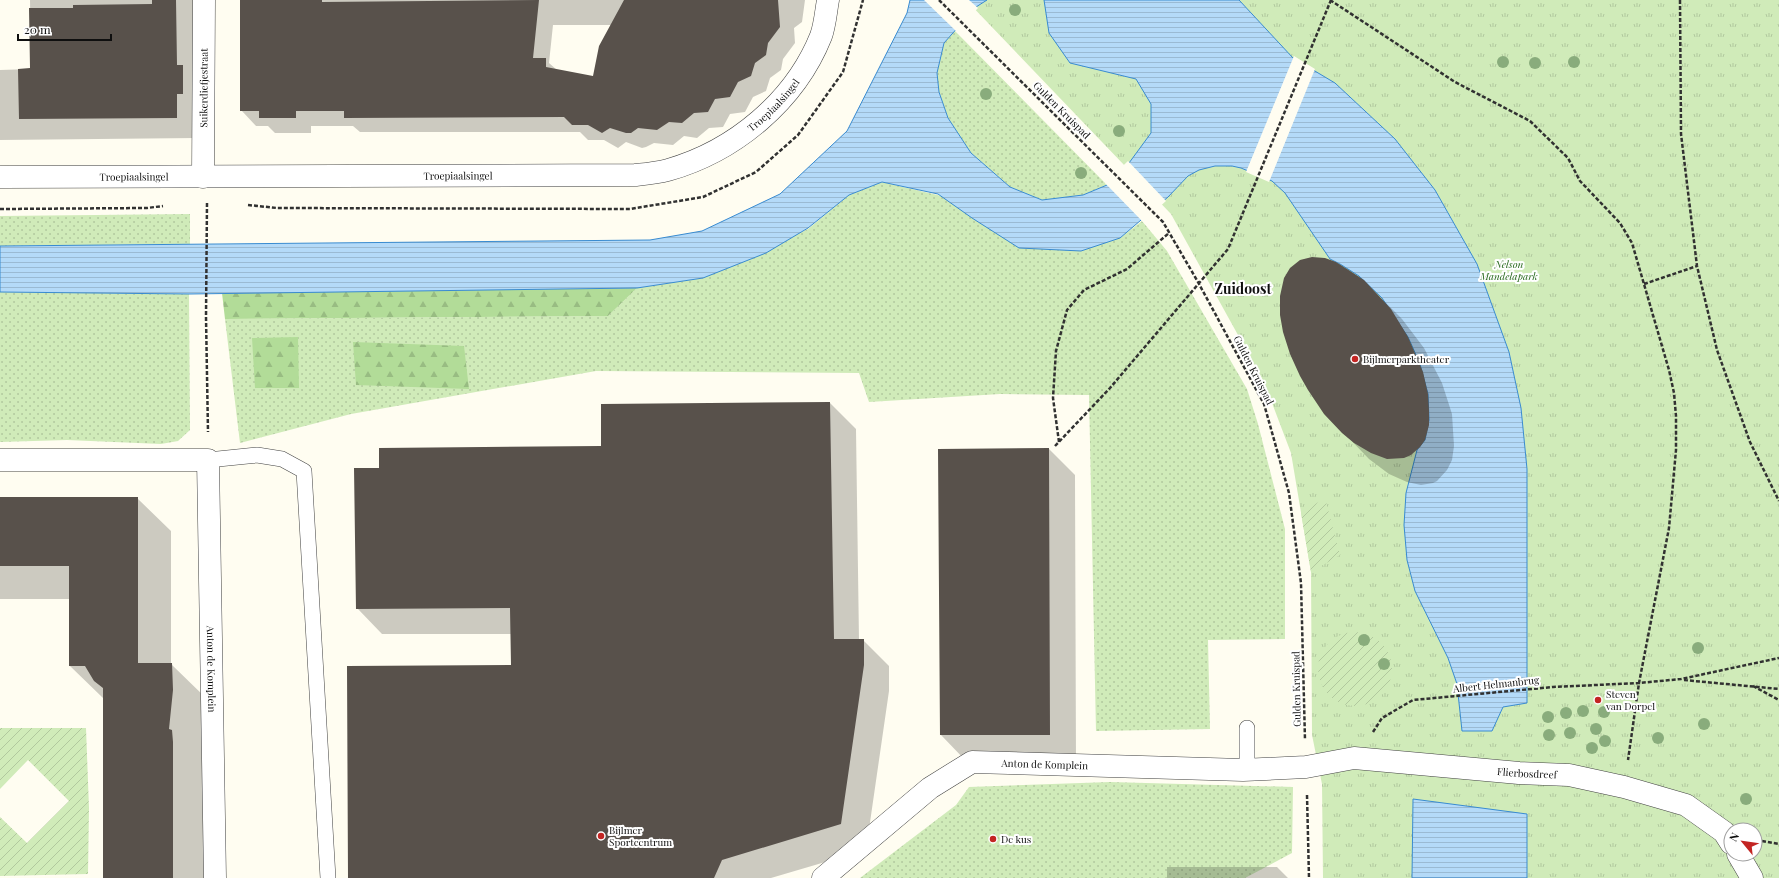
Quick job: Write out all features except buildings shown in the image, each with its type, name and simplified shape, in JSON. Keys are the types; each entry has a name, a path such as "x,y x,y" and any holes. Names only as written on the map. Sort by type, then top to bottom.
{"street":[{"name":"Suikerdiefjestraat","path":"203,177 204,0"},
{"name":"Troepiaalsingel","path":"0,177 634,175 667,170 696,159 728,144 754,125 780,102 800,76 821,35 828,0"},
{"path":"0,460 208,460"},
{"name":"Anton de Komplein","path":"208,460 214,878"},
{"name":"Flierbosdreef","path":"1306,767 1354,758 1519,773 1569,775 1624,787 1686,805 1723,831"},
{"name":"Anton de Komplein","path":"823,878 930,788 972,762 1247,769 1306,767"},
{"path":"1743,862 1752,878"}],"lane":[{"path":"208,460 257,455 282,459 304,471 328,878"},
{"path":"1246,728 1247,769"}],"path":[{"name":"Gulden Kruispad","path":"939,0 1163,222 1198,282 1264,404 1289,493 1301,583 1309,878"},
{"path":"1055,446 1110,388 1198,282 1228,249 1331,0 1455,82 1530,121 1568,158 1580,181 1620,223 1632,243 1674,393 1676,450 1669,528 1639,683 1624,787"},
{"path":"1680,0 1681,134 1697,266 1717,350 1750,442 1779,501"},
{"path":"208,211 206,317 208,460"},
{"path":"1059,443 1053,398 1056,351 1067,310 1084,290 1127,269 1169,233"},
{"path":"1644,284 1697,266"},
{"path":"1681,679 1779,658"},
{"path":"1681,679 1779,688"},
{"name":"Albert Helmanbrug","path":"1354,758 1382,718 1413,700 1553,687 1639,683 1681,679"},
{"path":"1751,685 1779,700"},
{"path":"1763,841 1779,844"}],"green space":[{"name":"Nelson Mandelapark","path":"966,0 1779,0 1779,878 1323,878 1322,784 1312,735 1311,572 1291,453 1264,382 1171,214"},
{"path":"954,30 1107,185 1083,195 1042,200 1010,187 971,153 948,118 939,92 937,72 944,43"},
{"path":"882,182 1120,238 1142,221 1167,251 1247,389 1258,424 1285,529 1285,639 1208,640 1210,729 1096,731 1089,395 1000,394 869,402 859,373 596,371 351,414 240,443 225,319 608,316 637,288 703,278 808,229 849,195"},
{"path":"190,214 190,244 0,246 0,216"},
{"path":"637,288 608,316 225,319 222,293"},
{"path":"0,292 189,294 190,430 178,441 161,444 67,440 0,442"},
{"path":"298,337 299,388 255,388 252,338"},
{"path":"353,342 464,346 469,389 356,385"},
{"path":"1325,498 1340,555 1311,572 1301,513"},
{"path":"1355,632 1376,638 1386,648 1392,669 1386,690 1376,700 1355,706 1334,700 1324,690 1318,669 1324,648 1334,638"},
{"path":"0,728 86,728 89,808 88,874 0,876 0,817 27,843 69,801 28,760 0,789"},
{"path":"1110,782 1293,787 1292,853 1245,878 860,878 956,805 969,787"}],"water":[{"path":"910,0 987,0 976,7 944,43 937,73 939,92 948,118 971,153 1010,187 1042,200 1083,195 1107,185 1129,163 1151,133 1151,104 1136,79 1070,63 1049,33 1044,0 1239,0 1293,58 1335,83 1395,139 1435,190 1477,264 1509,352 1521,408 1527,469 1527,703 1503,707 1492,731 1462,731 1457,684 1448,658 1415,591 1407,560 1404,525 1406,493 1417,450 1425,440 1429,420 1428,394 1420,364 1408,337 1382,298 1359,276 1330,259 1285,193 1272,181 1241,168 1232,166 1215,166 1199,170 1188,176 1168,197 1120,238 1081,251 1019,248 938,194 882,182 849,195 808,228 766,253 703,278 637,288 189,294 0,292 0,246 650,240 702,231 780,194 847,131 907,13"},
{"path":"1413,799 1527,814 1527,878 1412,878"}],"pier":[{"path":"924,0 969,0 978,8 956,31"},
{"path":"1294,56 1315,69 1269,182 1246,172"},
{"path":"1128,161 1166,201 1143,222 1105,183"}],"place":[{"name":"Bijlmerparktheater","path":"1355,359"},
{"name":"Steven van Dorpel","path":"1598,700"},
{"name":"Bijlmer Sportcentrum","path":"601,836"},
{"name":"De kus","path":"993,839"}],"district":[{"name":"Zuidoost","path":"1243,289"}]}
